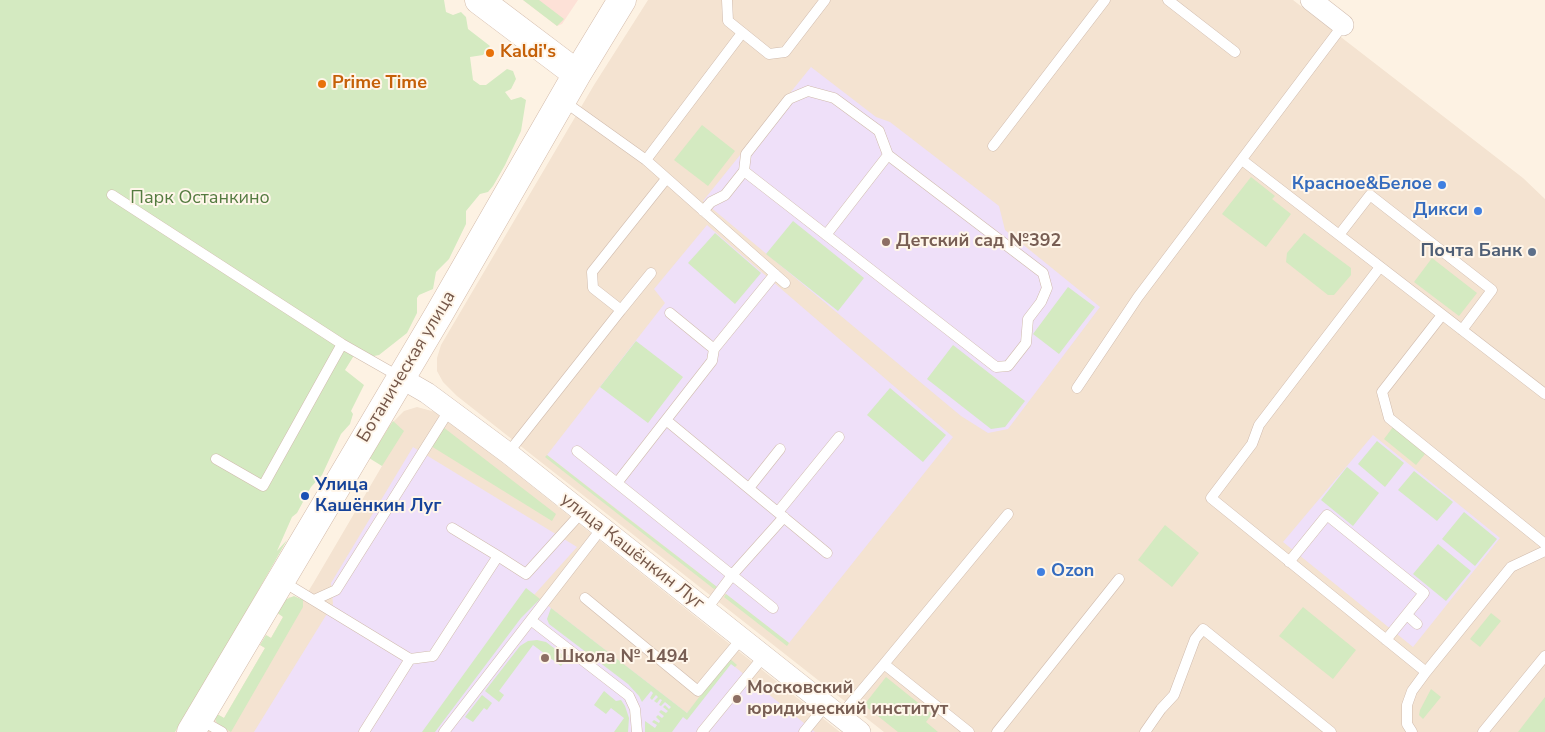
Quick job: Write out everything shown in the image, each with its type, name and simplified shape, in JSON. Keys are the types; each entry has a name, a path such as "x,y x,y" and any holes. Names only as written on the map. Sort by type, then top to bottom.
{"main road":[{"path":"479,0 576,74"},
{"name":"Ботаническая улица","path":"194,725 401,378 576,74 622,0"}],"street":[{"path":"1311,0 1343,25"},
{"name":"улица Кашёнкин Луг","path":"401,378 428,392 508,453 860,732"}],"lane":[{"path":"727,0 728,21 769,54 786,52 825,0"},
{"path":"993,146 1105,0"},
{"path":"1168,0 1235,52"},
{"path":"1077,388 1138,297 1343,25"},
{"path":"646,160 742,33"},
{"path":"703,211 711,202 725,195 744,171 746,154 789,99 808,91 834,98 879,131 888,155 1043,273 1047,288 1042,302 1028,319 1026,343 1008,366 996,367 744,171"},
{"path":"562,100 646,160 785,283"},
{"path":"826,235 888,155"},
{"path":"1242,160 1545,394"},
{"path":"622,310 594,288 592,272 666,179"},
{"path":"112,195 342,344 401,378"},
{"path":"1339,235 1370,196 1378,201 1492,290 1462,330"},
{"path":"1380,267 1259,424 1252,444 1211,498 1426,672"},
{"path":"508,453 651,273"},
{"path":"617,482 712,361 714,349 775,274"},
{"path":"670,313 714,349"},
{"path":"1442,315 1382,392 1389,418 1545,544"},
{"path":"216,459 263,486 342,344"},
{"path":"314,600 336,590 450,409"},
{"path":"666,420 827,552"},
{"path":"706,610 781,515 839,437"},
{"path":"749,488 780,449"},
{"path":"577,452 733,574 773,608"},
{"path":"452,528 526,574 582,512"},
{"path":"804,732 833,711 884,664 1008,514"},
{"path":"1289,562 1327,515 1424,593 1386,640"},
{"path":"444,732 528,621 532,621 602,528"},
{"path":"1412,732 1406,724 1406,705 1412,691 1511,567 1545,551"},
{"path":"280,579 410,659 433,656 498,556"},
{"path":"997,732 1119,579"},
{"path":"585,598 698,691 742,638"},
{"path":"1407,615 1417,624"},
{"path":"532,621 629,696 636,709 637,732"},
{"path":"1145,732 1160,709 1174,695 1195,639 1203,629 1331,732"},
{"path":"702,732 764,656"},
{"path":"1483,732 1545,656"},
{"path":"364,732 410,659"},
{"path":"884,664 969,732"},
{"path":"194,725 222,732"}],"shaded area":[{"path":"523,0 578,0 562,24 557,26"},
{"path":"648,0 1293,0 1523,178 1545,199 1545,732 884,732 457,396 443,382 437,371 437,358 441,345 594,85"},
{"name":"Детский сад №392","path":"811,67 876,117 890,122 999,206 1005,230 1100,307 1008,429 988,433 961,416 703,201"},
{"path":"707,225 953,437 789,643 547,455 665,303 654,289"},
{"path":"417,407 439,413 454,424 840,732 206,732 217,714 224,718 265,648 260,645 266,635 271,638 283,617 289,597 303,600 314,582 382,466 388,427 404,411"},
{"path":"1373,435 1500,538 1413,647 1283,542"},
{"path":"413,447 577,547 534,595 687,713 729,662 815,732 254,732 333,604 331,583"}],"green space":[{"name":"Парк Останкино","path":"0,0 444,0 446,12 453,15 461,12 466,17 468,29 490,46 483,55 470,57 473,80 480,85 486,85 507,69 513,71 516,79 511,89 505,92 511,100 521,97 526,100 521,131 505,165 488,192 480,194 466,211 466,224 449,259 436,272 433,289 419,295 417,298 417,313 407,333 379,355 369,357 358,349 345,370 364,385 351,411 353,414 350,424 341,434 322,475 311,487 297,513 292,517 277,551 287,540 242,619 242,626 229,646 225,648 175,732 0,732"},
{"path":"523,0 539,0 564,19 557,26"},
{"path":"702,125 735,151 708,186 674,160"},
{"path":"1251,177 1275,196 1272,199 1291,214 1266,247 1222,214"},
{"path":"793,221 864,278 838,311 766,254"},
{"path":"715,233 761,273 735,304 688,263"},
{"path":"1304,233 1351,268 1351,275 1334,295 1328,295 1286,262 1287,253"},
{"path":"1432,258 1477,293 1459,316 1414,282"},
{"path":"1068,287 1095,307 1059,354 1033,334"},
{"path":"636,341 683,377 648,423 600,387"},
{"path":"953,345 1025,401 1005,427 991,429 927,379"},
{"path":"890,388 946,435 923,462 867,415"},
{"path":"393,421 404,431 382,466 369,458"},
{"path":"443,427 556,514 552,521 431,446"},
{"path":"1393,427 1425,454 1416,465 1384,439"},
{"path":"1377,441 1404,463 1385,487 1358,464"},
{"path":"547,455 717,587 714,589 545,457"},
{"path":"1347,467 1379,493 1353,526 1321,500"},
{"path":"1414,471 1453,502 1437,521 1398,490"},
{"path":"1464,512 1497,539 1475,566 1442,539"},
{"path":"1165,525 1199,553 1172,587 1138,560"},
{"path":"1438,544 1471,571 1446,601 1413,574"},
{"path":"526,588 540,599 521,618 435,732 422,732"},
{"path":"726,594 789,643 787,646 724,597"},
{"path":"294,596 303,600 303,607 231,732 217,723 214,717 217,714 224,718 265,648 260,645 266,635 271,638 283,617 276,612 282,601"},
{"path":"1303,607 1356,650 1333,679 1279,636"},
{"path":"551,608 687,713 729,658 737,665 735,667 731,664 687,720 683,717 672,732 645,732 645,721 655,728 657,725 652,722 654,720 659,723 660,721 656,717 658,715 662,718 664,716 659,712 661,710 666,713 668,711 663,707 665,705 669,709 671,707 665,702 661,706 659,705 662,700 660,699 657,703 654,701 658,697 656,695 652,700 650,698 653,693 651,691 642,702 628,684 549,624 547,619"},
{"path":"1491,613 1501,621 1480,647 1470,639"},
{"path":"528,641 546,642 567,658 561,666 533,645 499,691 504,695 499,702 485,691 520,646"},
{"path":"886,677 932,714 926,722 938,732 898,732 864,705"},
{"path":"1431,689 1441,697 1423,719 1419,715 1420,710"},
{"path":"604,691 616,701 621,700 625,706 629,718 628,732 614,732 624,718 611,708 606,714 594,705"},
{"path":"482,695 492,703 487,710 484,708 473,722 465,717"},
{"path":"1545,697 1545,732 1518,732"}],"place":[{"name":"Kaldi's","path":"490,53"},
{"name":"Prime Time","path":"322,84"},
{"name":"Красное&Белое","path":"1442,185"},
{"name":"Дикси","path":"1478,211"},
{"name":"Детский сад №392","path":"886,242"},
{"name":"Почта Банк","path":"1532,252"},
{"name":"Улица Кашёнкин Луг","path":"305,496"},
{"name":"Ozon","path":"1041,572"},
{"name":"Школа № 1494","path":"545,658"},
{"name":"Московский юридический институт","path":"737,699"}]}
